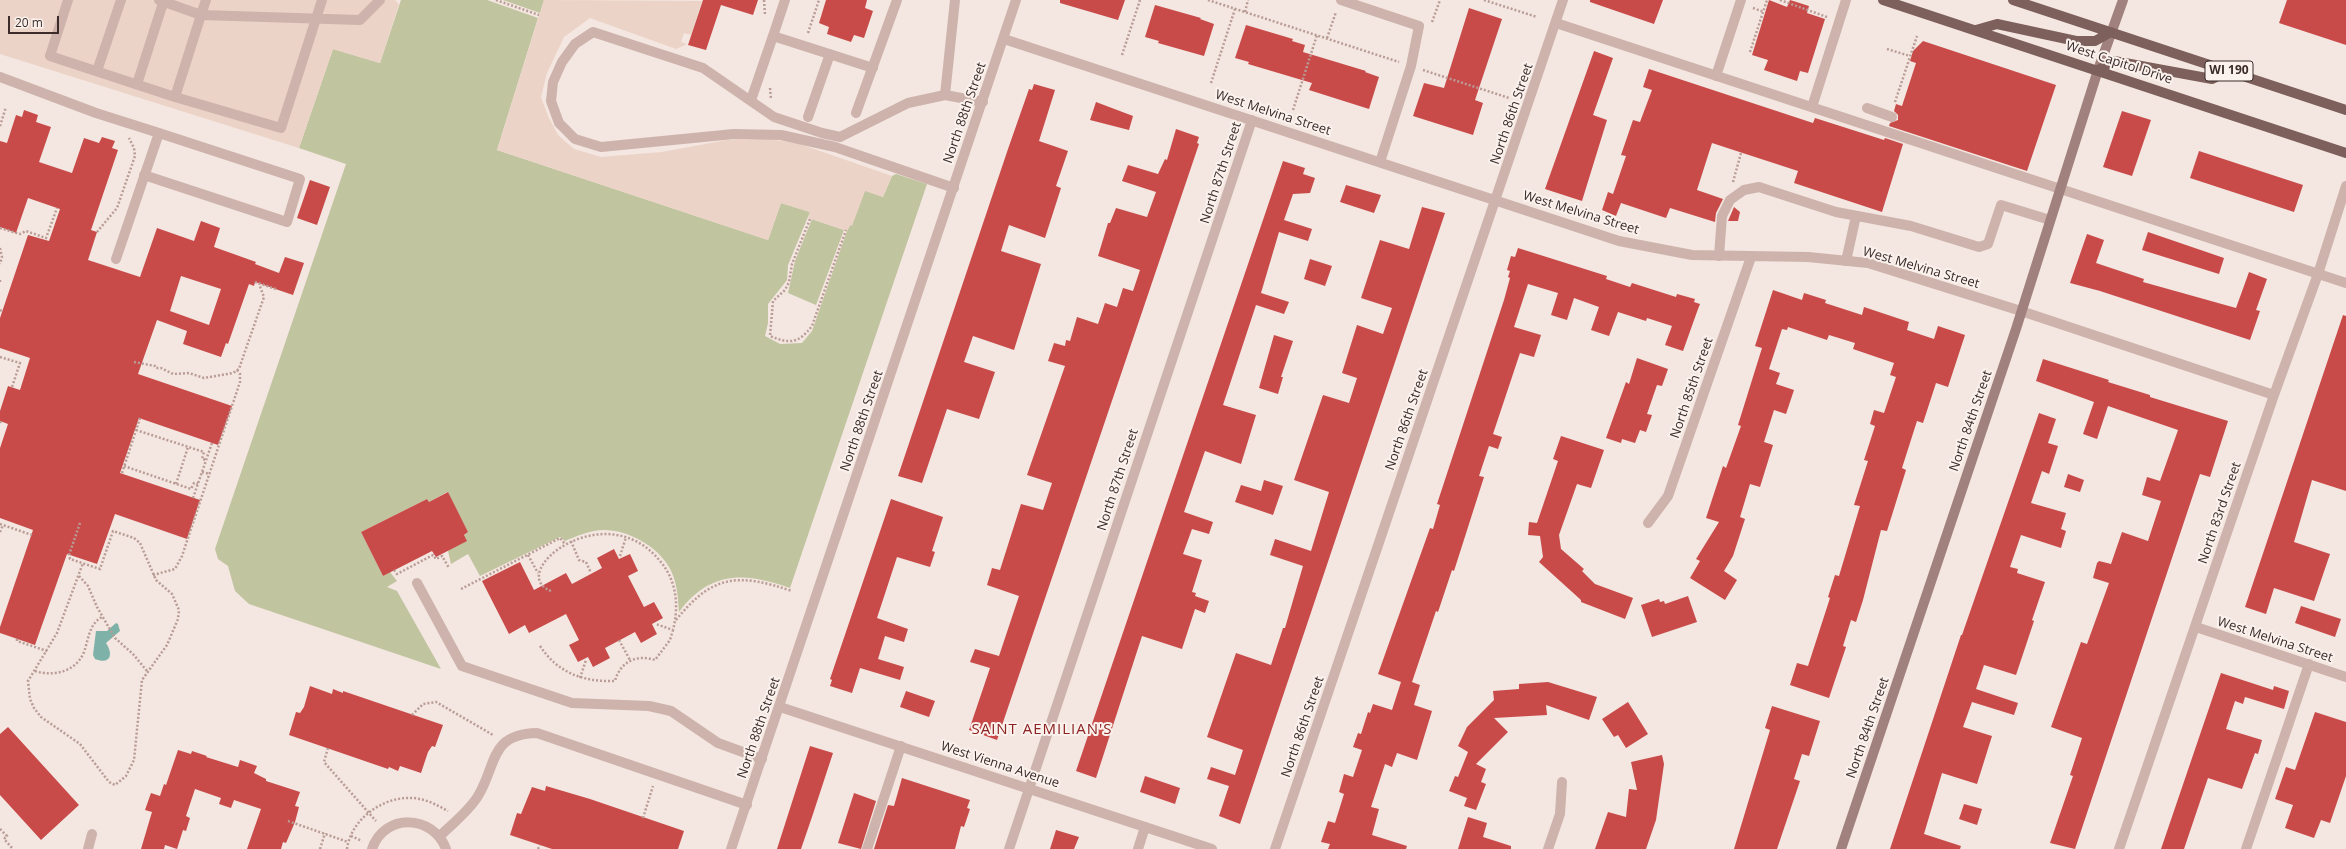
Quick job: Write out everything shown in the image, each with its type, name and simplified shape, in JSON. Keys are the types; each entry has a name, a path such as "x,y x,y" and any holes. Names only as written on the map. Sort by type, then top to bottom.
{"main road":[{"name":"West Capitol Drive","path":"1883,0 2346,152"},
{"name":"West Capitol Drive","path":"2013,0 2346,110"},
{"path":"1975,30 1997,24 2076,41 2095,41 2111,32"},
{"path":"2098,70 2114,61 2212,79 2228,70"}],"street":[{"path":"68,0 50,56 175,98 282,128 322,0"},
{"path":"96,71 122,0"},
{"path":"175,98 206,0"},
{"path":"137,84 162,1 201,15 360,20 380,0"},
{"path":"751,100 785,0"},
{"path":"856,113 897,0"},
{"path":"945,95 954,0"},
{"name":"North 88th Street","path":"731,849 780,707 1016,0"},
{"name":"North 86th Street","path":"1275,849 1563,0"},
{"path":"1716,76 1741,0"},
{"path":"1812,107 1846,0"},
{"name":"North 84th Street","path":"1841,849 2021,312 2098,70 2123,0"},
{"path":"1339,3 1420,26 1410,66 1380,162"},
{"path":"1556,23 2346,283"},
{"path":"954,188 835,147 782,135 734,134 601,148 575,139 559,123 551,101 553,82 562,62 575,44 593,32 703,68 774,116 822,133 840,137 908,104 945,95 983,102"},
{"path":"773,36 872,68"},
{"name":"West Melvina Street","path":"1004,39 1619,241 1692,255 1808,257 1868,263 2274,395"},
{"path":"808,117 830,54"},
{"path":"0,77 125,122 300,179 287,222 144,175"},
{"path":"1867,108 1892,117"},
{"name":"North 87th Street","path":"1009,849 1252,120"},
{"path":"116,259 159,133"},
{"name":"North 83rd Street","path":"2119,849 2274,395 2318,274 2346,186"},
{"path":"1719,256 1722,216 1730,200 1744,190 1759,187 1856,216 1911,226 1979,247 1988,244 2000,205 2050,220"},
{"path":"1846,261 1856,216"},
{"name":"North 85th Street","path":"1648,523 1668,496 1751,257"},
{"path":"417,583 462,666 572,703 649,706 671,711 718,743 762,759"},
{"name":"West Melvina Street","path":"2196,627 2346,677"},
{"path":"2246,849 2309,664"},
{"name":"West Vienna Avenue","path":"780,707 1212,849"},
{"path":"440,836 478,796 496,751 505,742 520,734 536,734 746,805"},
{"path":"867,849 901,746"},
{"path":"1548,849 1560,814 1562,782"},
{"path":"372,849 381,832 392,825 404,822 417,822 430,827 440,836 446,849"},
{"path":"1138,849 1145,827"},
{"path":"88,849 92,834"}],"path":[{"path":"496,0 539,15"},
{"path":"806,39 819,0"},
{"path":"1122,55 1140,0"},
{"path":"1208,0 1509,98"},
{"path":"1245,12 1248,0"},
{"path":"1484,0 1537,17"},
{"path":"1750,52 1767,0"},
{"path":"1780,0 1825,16 1838,26"},
{"path":"1327,38 1339,3"},
{"path":"1211,83 1235,9"},
{"path":"1293,110 1317,35"},
{"path":"1895,102 1917,36"},
{"path":"1887,49 1910,56"},
{"path":"0,126 6,107"},
{"path":"97,232 117,208 135,156 125,122"},
{"path":"1733,182 1741,153"},
{"path":"0,228 20,234 26,230 46,238 57,208"},
{"path":"810,219 792,264 789,282 785,290 773,301 771,306 772,325 770,336 782,341 793,341 804,336 812,326 846,230"},
{"path":"0,248 2,257 0,264"},
{"path":"255,282 276,289"},
{"path":"134,362 155,366 156,368 161,368 173,374 189,373 204,378 236,370 242,360 264,297 259,284"},
{"path":"0,356 20,363 12,387"},
{"path":"153,575 170,571 178,566 240,382 241,378 236,370"},
{"path":"122,473 140,418"},
{"path":"136,430 204,452 202,459 206,460"},
{"path":"193,498 212,443"},
{"path":"176,484 188,447"},
{"path":"124,466 191,489 194,483 198,484"},
{"path":"202,472 210,474"},
{"path":"80,523 69,555 70,559 83,563 100,569 113,532 134,538 140,543 153,575 172,594 179,610 177,623 167,645 142,680 134,760 126,776 114,785 109,782 80,744 41,717 34,708 30,699 28,681 57,633 83,563"},
{"path":"0,532 1,525 32,535"},
{"path":"540,646 555,664 580,678 596,682 615,681 617,674 630,660 647,657 655,660 670,640 676,620 676,595 664,566 647,548 626,537 608,534 593,534 565,544 549,556 538,572 537,579 540,585 551,591"},
{"path":"620,556 626,537"},
{"path":"460,589 560,538 565,544"},
{"path":"571,541 579,560 586,562 591,574"},
{"path":"394,570 397,574 433,555 436,559 442,556 449,568"},
{"path":"528,555 538,572"},
{"path":"79,576 88,586 102,617 115,638 133,654 147,671"},
{"path":"676,620 690,602 704,590 719,583 747,579 765,582 792,591"},
{"path":"34,671 59,674 76,664 83,654 94,622 102,617"},
{"path":"656,624 673,630"},
{"path":"17,639 17,641 47,651"},
{"path":"620,640 630,660"},
{"path":"580,678 586,660"},
{"path":"412,715 423,704 436,702 505,742"},
{"path":"328,748 324,762 369,813"},
{"path":"643,818 657,774"},
{"path":"288,821 348,842"},
{"path":"0,829 7,836 4,839 13,849"},
{"path":"320,849 325,833"},
{"path":"538,849 540,845"}],"green space":[{"path":"401,0 487,0 538,18 497,150 768,240 781,203 810,212 788,265 787,280 768,304 768,323 765,336 780,344 802,343 812,331 847,231 850,225 852,225 865,190 883,197 892,176 896,174 927,184 790,588 758,579 744,577 730,578 703,588 691,598 679,612 678,595 674,577 664,559 649,546 632,536 604,530 589,532 565,541 560,537 480,576 468,554 451,564 448,551 468,532 447,492 429,502 427,499 361,532 383,576 390,572 397,581 387,587 397,591 441,669 249,604 235,591 228,566 218,559 215,549 346,164 299,148 333,49 380,63"},
{"path":"503,0 544,0 540,13"},
{"path":"812,219 844,230 816,305 788,293 795,261"}],"shaded area":[{"path":"0,0 395,0 399,4 380,63 333,49 299,148 0,54"},
{"path":"544,0 702,1 691,35 684,33 681,42 687,44 676,49 590,18 564,37 547,73 541,97 548,116 558,135 574,149 601,157 662,152 727,140 766,139 797,143 892,176 883,197 865,191 852,226 850,225 847,231 808,218 810,212 781,203 768,240 497,150"}],"water":[{"path":"116,623 118,624 120,631 106,643 110,651 109,658 104,661 95,659 93,655 96,631 107,631"}],"building":[{"path":"703,0 758,0 753,15 721,5 706,50 688,45"},
{"path":"826,0 867,0 865,8 873,11 864,38 854,35 851,42 827,34 829,27 819,23"},
{"path":"1060,0 1125,0 1118,20 1060,3"},
{"path":"1590,0 1663,0 1654,24 1590,2"},
{"path":"1769,0 1787,7 1790,0 1809,6 1807,13 1825,19 1808,73 1800,71 1797,81 1764,70 1768,60 1752,55"},
{"path":"2287,0 2346,0 2346,45 2279,23"},
{"path":"1155,5 1201,18 1200,19 1214,24 1204,56 1158,43 1159,41 1145,37"},
{"path":"1469,8 1502,19 1475,100 1483,103 1473,135 1413,116 1424,83 1444,88"},
{"path":"1246,25 1293,39 1292,41 1305,45 1303,52 1366,71 1365,72 1379,77 1369,109 1309,90 1312,83 1248,64 1249,62 1235,58"},
{"path":"1923,41 2056,85 2027,171 1889,126 1890,123 1898,120 1898,115 1894,111 1896,104 1902,106 1916,63 1910,61 1913,51"},
{"path":"1594,51 1613,58 1593,115 1607,120 1582,201 1545,189"},
{"path":"1649,69 1813,123 1815,118 1884,140 1885,138 1903,144 1882,212 1794,183 1798,171 1712,143 1697,190 1723,199 1716,213 1715,222 1670,208 1666,218 1621,203 1616,216 1602,210 1608,192 1613,194 1626,156 1621,155 1633,120 1640,122 1652,90 1643,87"},
{"path":"1034,84 1055,90 1039,141 1068,151 1056,186 1061,188 1045,238 1009,225 1001,251 1041,264 1014,350 973,336 964,362 995,372 979,419 947,409 922,483 898,476 1008,149 1029,89 1032,90"},
{"path":"1096,102 1133,116 1129,130 1090,120"},
{"path":"24,110 38,115 36,122 51,127 39,162 72,173 84,138 99,143 102,137 115,141 112,148 118,150 91,230 97,232 88,260 140,277 157,228 194,241 201,221 220,228 214,247 256,262 255,264 279,273 285,257 304,263 293,295 255,282 254,286 249,284 228,344 226,343 221,357 183,344 187,331 157,320 138,374 232,406 218,445 139,418 120,473 200,500 187,539 115,514 97,564 67,554 35,645 0,633 0,627 33,530 0,518 0,448 8,424 0,421 0,411 8,386 20,390 30,358 0,348 0,318 28,235 49,241 60,209 28,198 16,233 0,227 0,141 7,143 16,115 22,117","holes":["181,276 221,289 209,325 170,311"]},
{"path":"2122,111 2151,120 2132,176 2103,167"},
{"path":"1176,129 1199,137 1197,143 1199,144 997,740 969,730 990,668 970,662 975,649 999,656 1019,596 987,585 992,568 1000,570 1021,504 1043,510 1052,483 1027,475 1065,366 1048,361 1054,343 1065,346 1066,340 1070,341 1077,317 1098,324 1105,303 1117,307 1123,288 1133,291 1140,270 1098,256 1108,223 1110,223 1116,208 1147,217 1156,192 1122,181 1128,165 1158,174 1165,159 1167,160"},
{"path":"2199,151 2303,185 2294,212 2190,178"},
{"path":"1283,161 1305,168 1303,174 1315,178 1310,193 1293,194 1284,220 1312,229 1308,241 1279,232 1261,293 1289,302 1284,314 1256,305 1223,405 1256,415 1241,464 1205,451 1184,512 1213,522 1209,534 1192,529 1183,554 1202,560 1192,592 1196,593 1195,596 1209,601 1205,613 1195,609 1182,649 1142,636 1096,778 1076,771"},
{"path":"310,180 330,187 317,225 297,218"},
{"path":"1346,185 1381,195 1374,213 1340,202"},
{"path":"1422,207 1445,213 1240,824 1219,816 1229,786 1207,779 1211,767 1235,775 1243,750 1207,737 1236,653 1271,665 1283,628 1285,628 1303,566 1270,555 1275,539 1311,551 1329,492 1294,480 1323,395 1349,403 1357,378 1342,373 1357,325 1383,334 1392,308 1361,298 1380,240 1409,249"},
{"path":"1734,207 1740,212 1738,221 1728,221"},
{"path":"2148,232 2224,258 2219,274 2142,250"},
{"path":"2087,234 2104,240 2096,263 2144,279 2143,282 2236,308 2249,272 2267,279 2256,310 2260,311 2250,340 2100,291 2070,283"},
{"path":"1518,248 1607,276 1606,279 1630,287 1632,283 1676,297 1677,294 1695,299 1694,302 1700,304 1683,351 1665,345 1672,326 1647,318 1646,321 1618,312 1609,336 1591,330 1599,307 1574,298 1567,320 1551,315 1558,293 1528,284 1514,327 1541,335 1534,357 1520,353 1493,434 1502,437 1498,449 1489,446 1479,476 1484,477 1454,571 1452,570 1438,612 1436,611 1412,682 1420,685 1414,705 1432,711 1417,760 1397,753 1392,767 1385,764 1371,807 1379,809 1372,835 1407,846 1406,849 1328,849 1330,844 1321,842 1328,821 1335,823 1344,794 1339,792 1344,774 1353,777 1362,750 1353,747 1358,733 1361,734 1368,712 1370,713 1373,704 1392,710 1401,682 1378,674 1430,528 1433,529 1440,505 1437,504 1504,300 1510,278 1508,277 1510,271 1507,270 1511,256 1515,257"},
{"path":"1310,259 1332,266 1325,286 1304,279"},
{"path":"1773,290 1802,300 1804,293 1826,300 1825,303 1862,315 1864,307 1909,322 1907,330 1934,339 1938,326 1965,335 1948,387 1936,383 1923,423 1917,421 1902,468 1906,470 1887,531 1881,530 1863,600 1856,622 1851,620 1843,646 1846,647 1829,698 1790,685 1797,663 1808,666 1830,598 1828,597 1835,575 1839,576 1860,506 1854,505 1868,461 1864,460 1875,426 1870,424 1874,410 1884,413 1896,377 1890,375 1894,363 1853,349 1855,343 1829,335 1827,340 1788,327 1787,330 1782,329 1769,369 1780,373 1776,384 1794,390 1786,414 1774,410 1764,442 1773,445 1760,487 1750,484 1740,517 1745,519 1733,556 1724,571 1737,580 1725,600 1690,578 1700,561 1696,559 1719,522 1706,518 1723,466 1726,468 1741,426 1738,425 1762,348 1755,346"},
{"path":"2343,315 2346,316 2346,491 2312,480 2294,542 2330,554 2314,601 2274,588 2266,614 2245,607"},
{"path":"1274,335 1293,341 1281,377 1283,377 1278,394 1259,388"},
{"path":"1637,358 1668,369 1662,386 1657,385 1647,414 1652,415 1646,432 1640,430 1635,443 1622,439 1621,443 1606,438 1626,382 1629,384"},
{"path":"2043,359 2109,380 2108,382 2150,395 2150,397 2228,421 2210,477 2200,474 2075,849 2050,843 2073,776 2070,775 2082,738 2051,727 2081,642 2087,644 2109,583 2093,578 2097,563 2099,561 2111,564 2122,532 2148,541 2161,501 2142,495 2147,477 2160,481 2178,430 2108,406 2097,439 2083,434 2094,402 2036,381"},
{"path":"2039,413 2056,419 2048,443 2058,446 2049,474 2042,471 2031,503 2066,513 2061,529 2066,531 2061,548 2021,535 2010,567 2018,569 2017,573 2045,582 2032,620 2034,621 2016,675 1984,665 1976,689 2018,703 2014,715 1972,702 1963,727 1992,736 1977,784 1942,773 1924,834 1961,846 1960,849 1890,849 1961,635"},
{"path":"1561,436 1604,450 1591,488 1577,484 1559,535 1561,549 1584,569 1582,571 1595,584 1633,598 1625,619 1581,602 1581,600 1539,562 1543,557 1540,536 1528,535 1529,522 1537,523 1558,461 1553,459"},
{"path":"2068,474 2084,480 2080,492 2064,487"},
{"path":"1264,480 1283,486 1273,515 1235,502 1241,485 1261,491"},
{"path":"448,492 468,532 464,535 467,541 436,557 432,551 383,576 361,532 427,499 429,502"},
{"path":"891,499 943,517 932,551 935,552 930,567 897,557 877,618 908,629 904,642 885,636 878,659 904,667 900,680 860,668 852,693 830,686 832,680 830,679"},
{"path":"614,549 619,559 630,554 638,571 628,576 644,607 654,602 663,618 652,624 657,634 641,643 635,632 605,648 610,658 593,667 588,657 578,662 569,645 579,640 566,614 529,633 525,625 509,634 482,581 520,562 534,590 566,573 572,584 602,568 597,558"},
{"path":"1688,596 1697,622 1652,637 1641,605 1659,599 1660,602 1664,601 1665,604"},
{"path":"2301,606 2341,619 2335,637 2295,623"},
{"path":"2221,673 2273,690 2274,686 2289,691 2284,709 2245,697 2243,704 2235,701 2226,729 2262,740 2258,754 2255,753 2242,789 2208,778 2184,849 2161,849"},
{"path":"1548,682 1597,697 1589,720 1546,705 1547,715 1494,718 1508,732 1476,764 1486,769 1481,782 1486,784 1476,810 1464,806 1467,798 1449,791 1455,776 1458,777 1468,752 1458,746 1467,727 1494,700 1493,691 1519,689 1519,684"},
{"path":"310,686 332,694 333,689 343,693 343,691 443,725 435,747 432,746 428,752 421,773 400,766 398,771 389,767 388,769 289,735 296,712 300,713 304,707"},
{"path":"906,691 935,701 929,717 900,707"},
{"path":"1628,702 1648,734 1626,748 1618,735 1614,737 1602,719"},
{"path":"1772,706 1820,721 1809,756 1802,754 1794,779 1800,781 1777,849 1734,849 1770,730 1765,728"},
{"path":"2315,712 2346,722 2346,776 2330,823 2321,820 2314,838 2285,828 2293,805 2275,799 2286,767 2295,770"},
{"path":"8,727 79,805 41,840 0,795 0,734"},
{"path":"810,746 833,753 801,849 777,849"},
{"path":"178,750 191,754 192,751 238,767 240,760 257,766 254,773 266,779 266,781 300,792 295,806 299,807 295,822 286,843 283,842 281,849 247,849 261,809 234,800 231,808 219,804 221,798 195,789 186,816 190,818 186,831 183,830 177,849 165,845 164,849 141,849 152,812 145,810 151,793 160,796 164,784 166,785"},
{"path":"1662,755 1664,764 1656,820 1646,849 1595,849 1608,812 1626,817 1629,789 1637,790 1631,762"},
{"path":"1145,776 1180,788 1175,804 1140,792"},
{"path":"902,778 970,800 967,808 970,809 964,827 961,826 955,849 874,849 888,805 894,806"},
{"path":"546,786 590,799 684,831 678,849 552,849 510,835 517,813 521,814 532,787 545,791"},
{"path":"854,793 876,801 861,849 838,843"},
{"path":"1964,804 1982,809 1977,825 1959,819"},
{"path":"1468,817 1487,823 1483,837 1511,846 1511,849 1458,849"},
{"path":"1056,830 1079,837 1074,849 1050,849"}],"district":[{"name":"SAINT AEMILIAN'S","path":"1042,730"}]}
